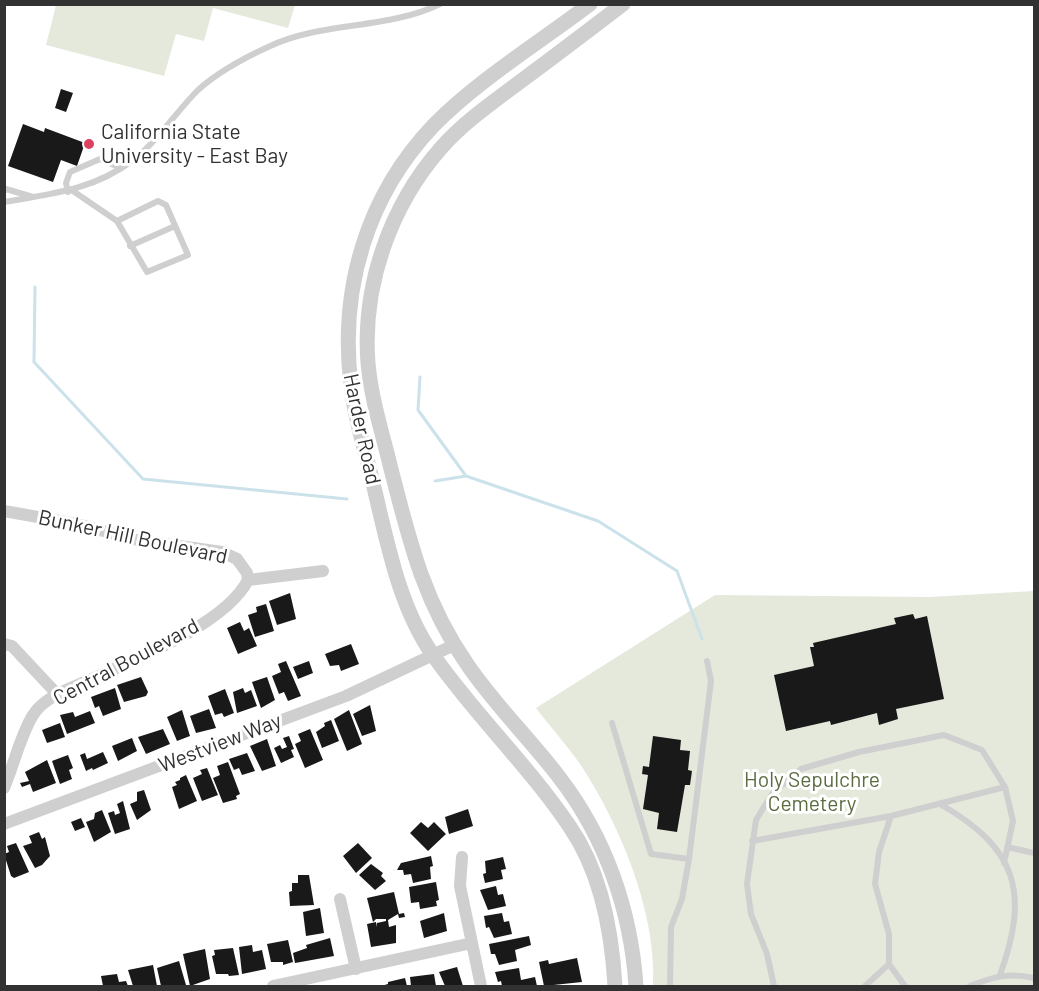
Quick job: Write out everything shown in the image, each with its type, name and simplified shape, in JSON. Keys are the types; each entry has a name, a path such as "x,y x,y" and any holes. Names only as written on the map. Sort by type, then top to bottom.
{"street":[{"name":"Harder Road","path":"590,4 459,102 417,144 400,166 375,210 355,270 348,335 351,387 356,414 397,573 414,618 432,654 572,828 595,880 610,937 615,987"},
{"name":"Harder Road","path":"623,4 479,112 441,148 407,194 393,221 376,270 368,320 372,387 412,553 437,616 469,668 560,777 594,831 615,879 625,914 632,942 636,987"},
{"name":"Bunker Hill Boulevard","path":"4,511 77,524 137,540 222,552 237,559 247,573 248,580"},
{"path":"248,580 323,571"},
{"name":"Central Boulevard","path":"4,788 34,714 57,694 155,650 225,609 242,592 248,580"},
{"path":"4,644 12,646 57,694"},
{"path":"432,654 454,645"},
{"name":"Westview Way","path":"4,825 346,696 432,654"},
{"path":"462,857 460,886 481,987"},
{"path":"340,899 356,969"},
{"path":"273,987 472,943"}],"lane":[{"path":"4,202 71,191 121,168 162,134 198,90 225,70 284,40 419,12 440,4"},
{"path":"117,221 158,201 166,205 188,255 147,272 117,221 71,191 66,183 70,172 100,159 121,168"},
{"path":"4,191 6,189 36,198"},
{"path":"130,246 175,226"},
{"path":"670,987 671,927 682,899 689,859 711,681 707,661"},
{"path":"612,723 651,854 689,859"},
{"path":"774,987 766,954 751,914 747,884 752,841 756,820 772,794 801,770 859,752 944,735 982,750 1005,787 1013,821 1004,863"},
{"path":"752,841 891,816 1005,787"},
{"path":"939,803 968,820 992,842 1012,878 1017,912 1011,944 1000,975"},
{"path":"891,816 879,852 875,884 889,934 889,964 905,987"},
{"path":"1007,847 1035,854"},
{"path":"866,987 889,964"},
{"path":"970,987 1000,975 1018,974 1035,978"}],"green space":[{"path":"56,4 295,5 288,28 213,8 204,41 176,34 164,76 46,45"},
{"name":"Holy Sepulchre Cemetery","path":"1034,591 1034,986 653,986 653,958 643,901 623,844 582,767 536,708 715,595 930,597"}],"building":[{"path":"61,89 73,93 66,112 55,108"},
{"path":"23,124 44,132 45,128 85,143 77,166 61,160 53,182 8,166"},
{"path":"290,593 296,619 277,625 269,601"},
{"path":"266,604 274,631 255,637 248,615 257,612 256,607"},
{"path":"913,614 915,619 927,616 944,699 896,709 898,719 879,725 877,713 831,725 830,721 786,731 774,675 814,666 810,647 814,647 813,643 896,624 894,618"},
{"path":"240,622 244,631 249,628 257,646 238,654 227,628"},
{"path":"351,644 359,664 341,671 339,665 330,666 325,654"},
{"path":"286,661 301,696 288,701 284,692 279,694 272,676 281,672 278,664"},
{"path":"309,661 313,673 298,679 293,667"},
{"path":"141,677 148,692 146,696 124,702 117,685"},
{"path":"267,677 275,700 261,708 252,682"},
{"path":"115,688 121,709 103,716 99,706 95,708 91,697"},
{"path":"243,688 245,693 251,690 257,706 237,713 233,692"},
{"path":"225,689 234,713 224,717 222,713 215,715 208,696"},
{"path":"370,705 376,731 362,736 353,714"},
{"path":"209,709 216,728 196,733 190,716"},
{"path":"182,710 190,736 177,741 167,717"},
{"path":"349,710 362,744 347,751 334,719"},
{"path":"90,711 95,723 67,734 60,715 73,712 75,717"},
{"path":"331,720 339,741 322,748 316,732 325,726 324,723"},
{"path":"60,723 65,737 47,743 42,730"},
{"path":"163,729 170,744 146,754 138,737"},
{"path":"310,729 323,760 305,768 295,744 301,741 298,734"},
{"path":"289,736 294,749 291,750 294,757 281,763 274,748 280,745 282,749 287,747 283,738"},
{"path":"653,736 681,740 680,750 690,751 688,770 692,771 690,785 685,785 677,832 657,829 659,813 643,809 648,775 642,774 643,766 649,767"},
{"path":"132,738 137,751 118,761 112,746"},
{"path":"267,739 276,766 262,771 250,746"},
{"path":"103,752 108,763 86,771 80,755 85,753 87,759"},
{"path":"247,753 255,771 242,775 239,768 234,770 229,759"},
{"path":"68,755 73,768 69,770 72,779 60,784 52,761"},
{"path":"47,760 56,783 33,792 30,784 22,787 20,783 29,781 25,772"},
{"path":"228,762 240,794 236,796 237,799 223,803 213,778 220,775 217,766"},
{"path":"207,768 218,795 202,801 193,778 202,774 200,770"},
{"path":"186,775 197,801 179,809 172,787 177,785 175,782"},
{"path":"144,790 151,810 137,820 130,804 137,801 137,792"},
{"path":"123,801 130,829 115,834 108,813 114,811 115,815 120,813 117,804"},
{"path":"468,809 473,826 449,834 445,817"},
{"path":"102,810 111,832 94,842 86,822 94,819 95,813"},
{"path":"81,818 85,827 75,831 71,822"},
{"path":"421,822 428,828 434,822 446,834 428,851 410,833"},
{"path":"39,832 42,839 45,837 50,856 42,865 35,868 23,846 32,843 29,836"},
{"path":"16,843 29,872 14,878 11,876 4,854 9,852 7,846"},
{"path":"358,843 372,858 356,873 343,856"},
{"path":"431,856 433,866 430,867 431,879 413,883 411,874 404,875 403,870 397,870 401,863"},
{"path":"503,857 506,869 501,870 503,879 485,883 483,874 486,873 485,861"},
{"path":"371,864 383,873 381,876 386,881 375,890 359,875"},
{"path":"298,875 309,875 314,905 290,906 289,892 292,891 292,883 298,883"},
{"path":"436,882 439,900 436,901 437,906 420,909 419,902 411,903 409,887"},
{"path":"496,886 498,895 503,894 506,906 488,910 480,890"},
{"path":"394,892 399,914 404,913 405,917 399,918 398,914 388,920 389,927 396,925 396,943 371,947 367,924 376,922 377,927 377,923 386,921 386,919 376,919 373,922 367,898"},
{"path":"320,908 324,933 306,936 303,912"},
{"path":"444,913 447,931 424,938 420,921"},
{"path":"502,913 504,922 509,921 512,934 494,938 489,927 486,928 484,916"},
{"path":"529,936 531,945 515,950 517,961 499,965 495,954 491,954 489,944"},
{"path":"330,938 334,956 295,963 293,953 307,948 306,945"},
{"path":"288,940 293,962 283,965 283,962 271,962 267,944"},
{"path":"252,945 253,952 262,950 266,969 242,974 239,947"},
{"path":"233,948 239,975 216,974 212,956 215,955 214,950"},
{"path":"205,949 210,979 190,986 183,954"},
{"path":"577,958 582,982 544,986 539,962 548,960 549,964"},
{"path":"179,961 186,985 161,986 157,968"},
{"path":"153,965 157,986 133,986 128,970"},
{"path":"457,967 463,986 445,986 439,972"},
{"path":"519,968 521,980 535,977 537,986 502,986 501,981 498,982 495,972"},
{"path":"117,974 119,982 126,981 128,986 103,986 101,976"},
{"path":"434,974 436,986 411,986 410,977"},
{"path":"405,978 407,986 381,986 388,982"}],"waterway":[{"path":"35,287 34,362 143,479 347,499"},
{"path":"420,377 418,410 466,476"},
{"path":"435,481 466,476 598,521 677,571 702,639"}],"place":[{"name":"California State University - East Bay","path":"89,144"}]}
